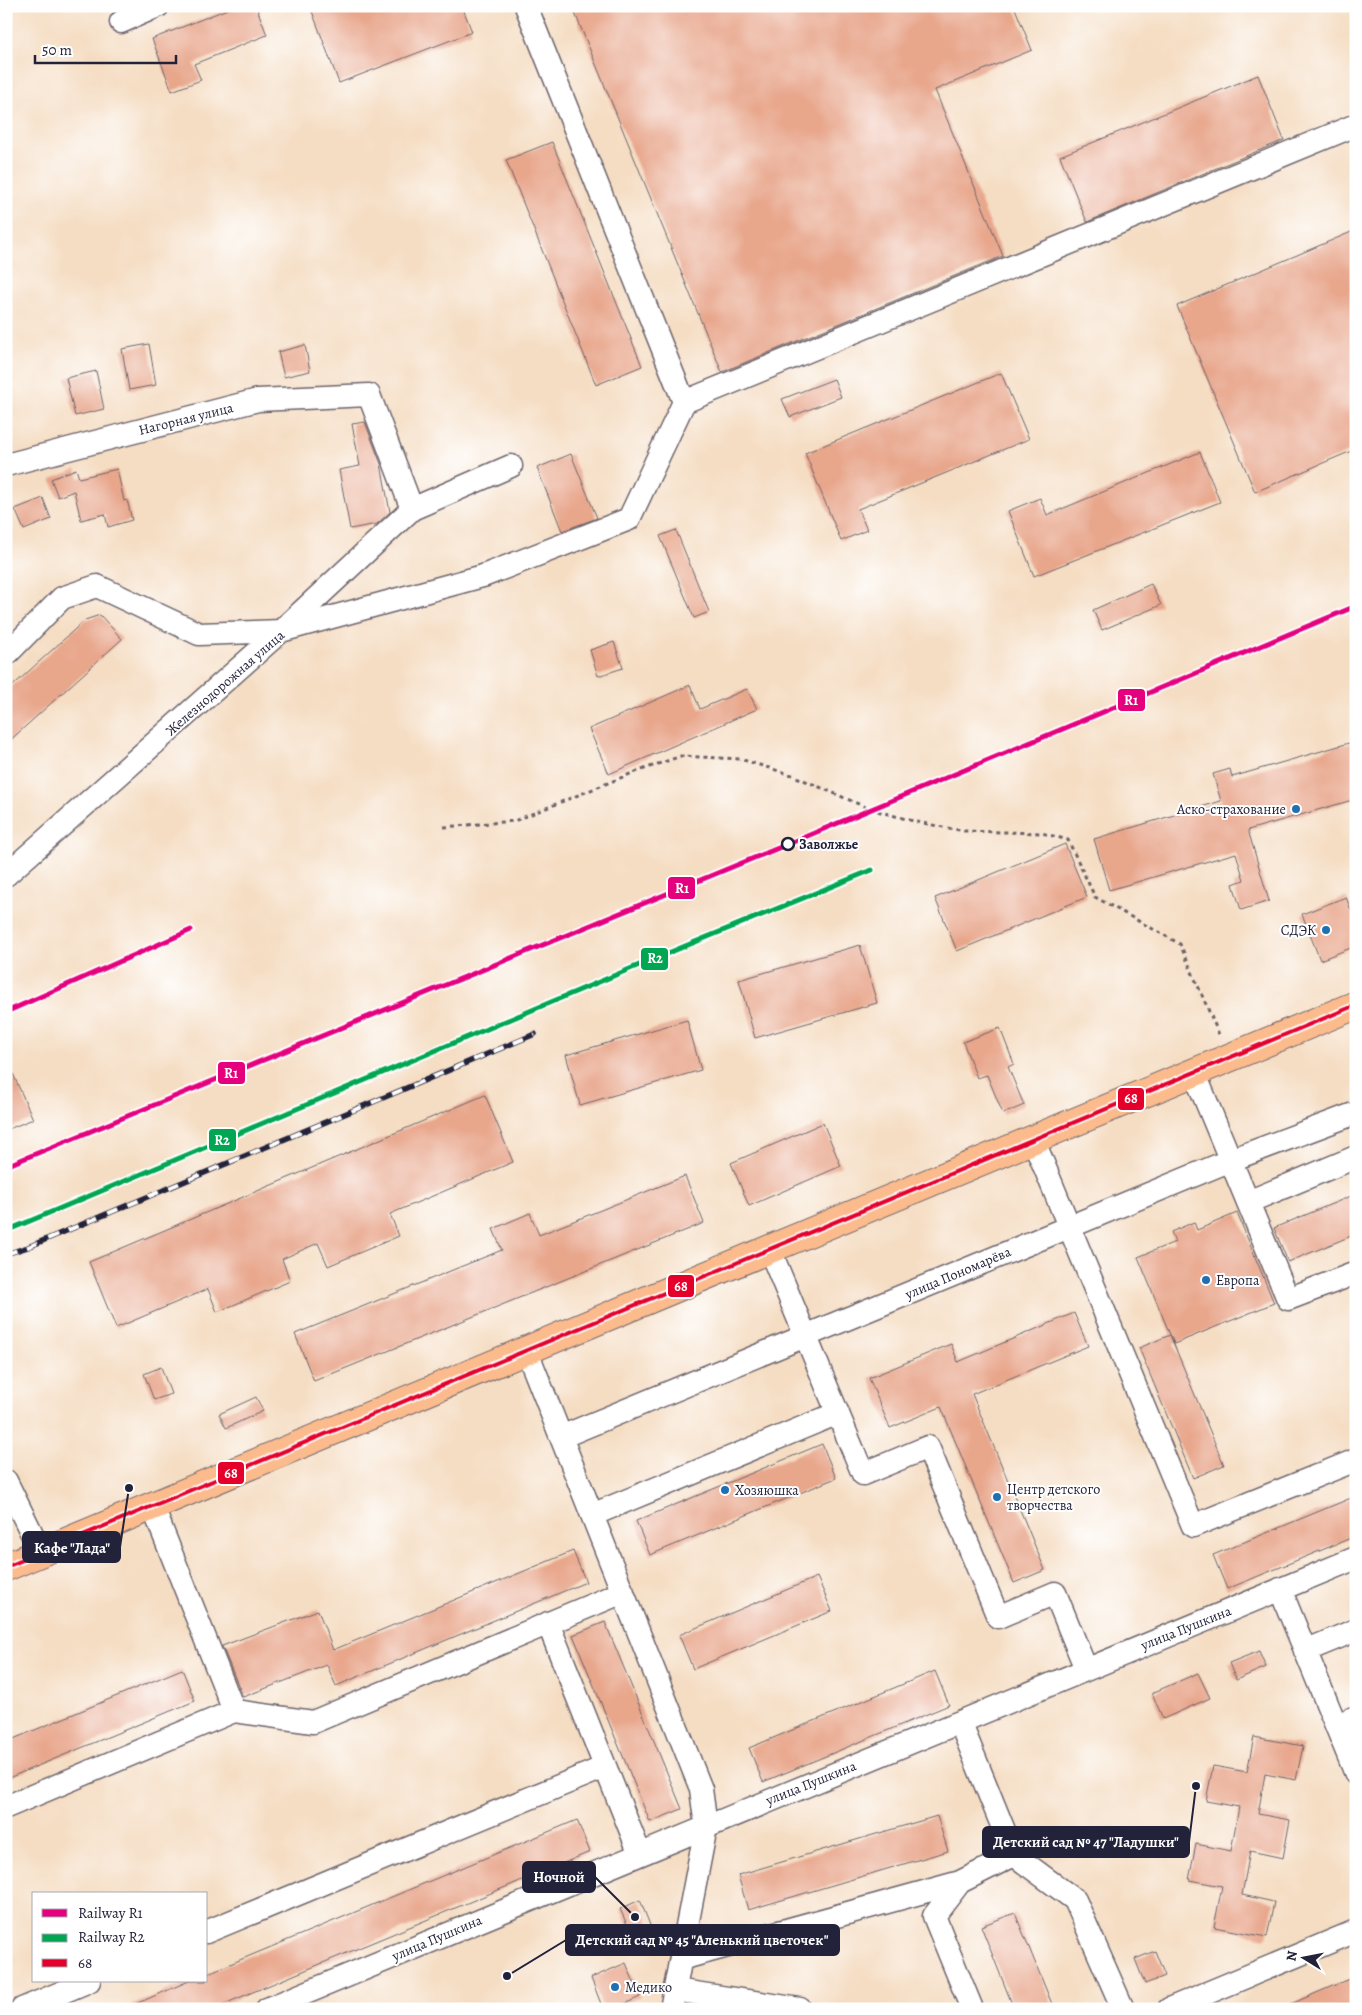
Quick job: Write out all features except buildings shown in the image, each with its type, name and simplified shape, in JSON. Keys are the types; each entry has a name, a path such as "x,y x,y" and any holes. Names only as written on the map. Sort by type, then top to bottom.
{"main road":[{"path":"6,1566 1356,1005"}],"street":[{"path":"121,22 158,6"},
{"path":"526,6 684,402 1356,125"},
{"name":"Нагорная улица","path":"6,465 258,400 369,395 412,509"},
{"name":"Железнодорожная улица","path":"6,876 281,632 483,576 629,519 684,402"},
{"path":"6,655 62,598 97,586 199,634 281,632 412,509 511,466"},
{"path":"1194,1072 1288,1299 1356,1273"},
{"name":"улица Пономарёва","path":"561,1437 1231,1160 1356,1113"},
{"path":"1033,1139 1193,1526 1356,1460"},
{"path":"1248,1202 1356,1157"},
{"path":"769,1248 863,1474 928,1447 998,1617 1055,1593 1086,1669"},
{"path":"526,1349 701,1789 706,1826 673,1999 800,2009"},
{"path":"592,1515 838,1413"},
{"path":"6,1481 41,1552"},
{"path":"152,1505 234,1711"},
{"name":"улица Пушкина","path":"267,2009 1356,1558"},
{"path":"1280,1589 1305,1651 1346,1721 1356,1774"},
{"path":"6,1807 234,1711 312,1722 623,1592"},
{"path":"548,1623 640,1854"},
{"path":"1305,1651 1356,1630"},
{"path":"960,1722 1014,1855 1076,1900 1123,2009"},
{"path":"208,1931 605,1767"},
{"path":"681,1959 960,1882 1014,1855"},
{"path":"960,1882 934,1916 972,2009"},
{"path":"1169,2009 1356,1932"},
{"path":"22,2009 87,1982"}],"path":[{"path":"444,827 514,821 630,774 681,756 740,759 792,775 870,809 917,822 964,831 1042,833 1068,840 1095,897 1180,944 1222,1040"}],"railway":[{"path":"6,1231 656,958 872,870"},
{"path":"6,1012 191,930"},
{"path":"6,1254 28,1247 535,1034"}],"rail line":[{"name":"R1","path":"6,1166 788,844 1356,606"},
{"name":"R2","path":"6,1231 656,958 872,870"},
{"name":"R1","path":"6,1012 191,930"}],"transit line":[{"name":"68","path":"6,1567 1356,1005"}],"place":[{"name":"Аско-страхование","path":"1296,809"},
{"name":"Заволжье","path":"788,844"},
{"name":"СДЭК","path":"1326,930"},
{"name":"Европа","path":"1206,1280"},
{"name":"Кафе \"Лада\"","path":"129,1488"},
{"name":"Хозяюшка","path":"725,1490"},
{"name":"Центр детского творчества","path":"997,1497"},
{"name":"Детский сад № 47 \"Ладушки\"","path":"1196,1786"},
{"name":"Ночной","path":"635,1917"},
{"name":"Детский сад № 45 \"Аленький цветочек\"","path":"507,1976"},
{"name":"Медико","path":"615,1987"}]}
